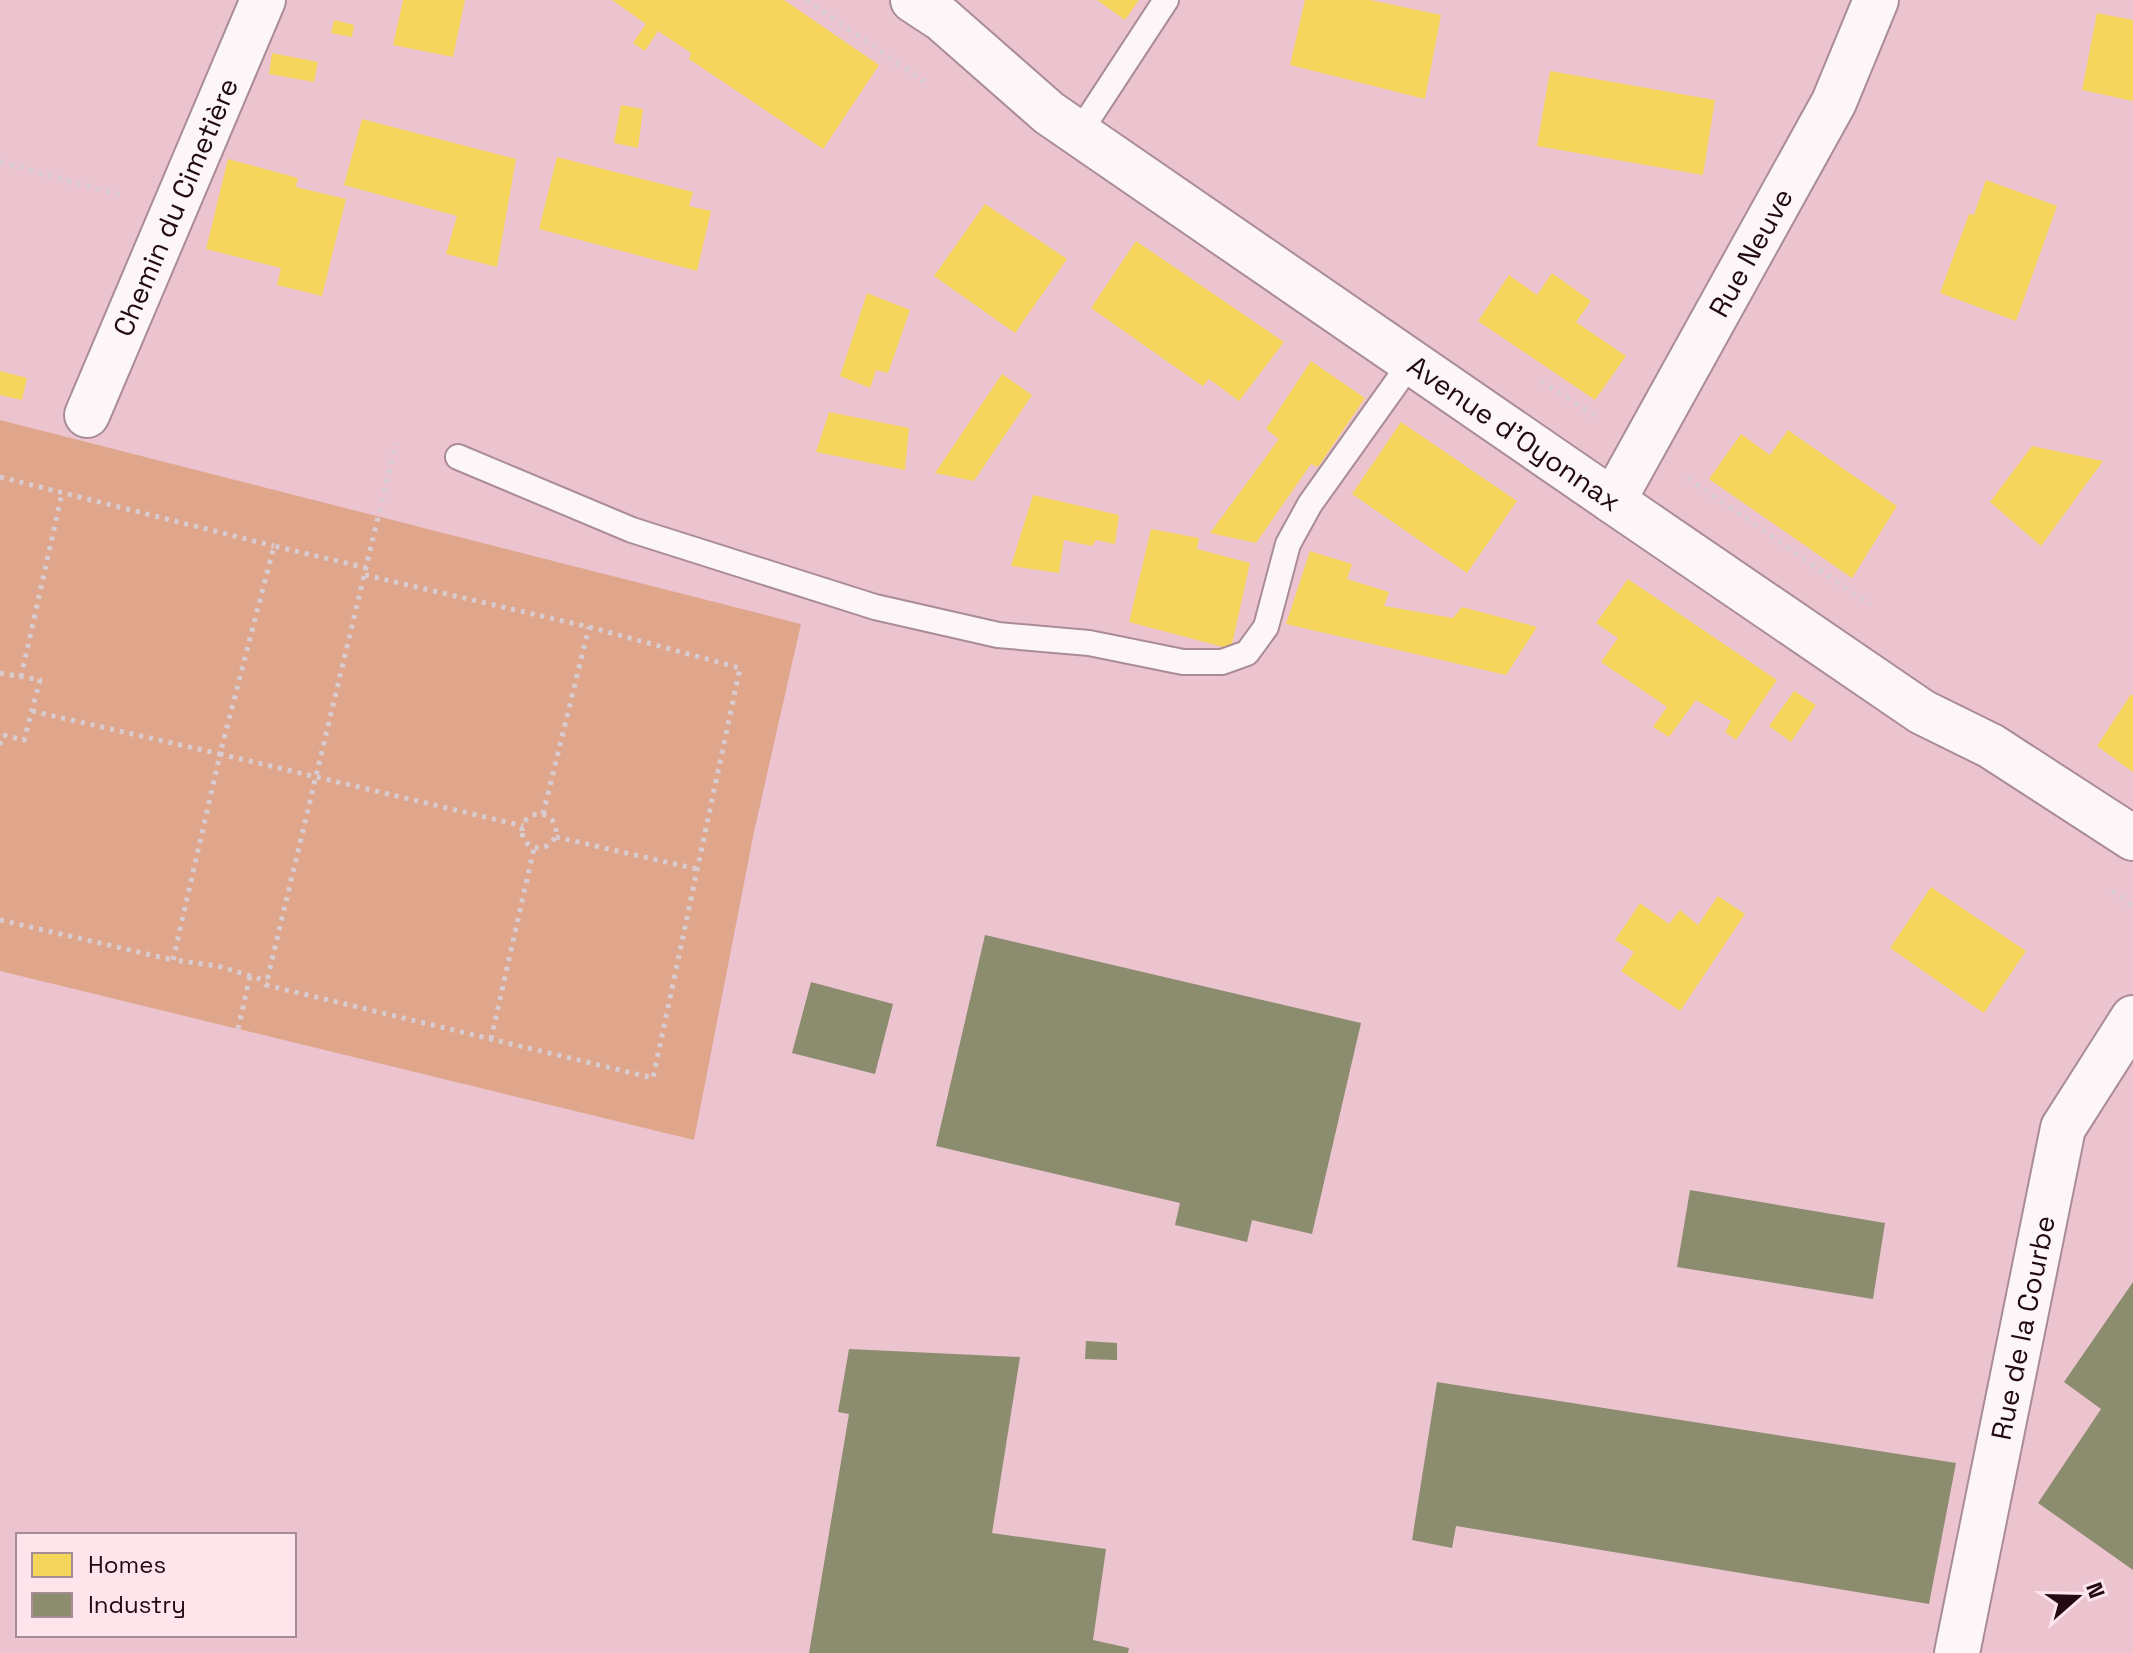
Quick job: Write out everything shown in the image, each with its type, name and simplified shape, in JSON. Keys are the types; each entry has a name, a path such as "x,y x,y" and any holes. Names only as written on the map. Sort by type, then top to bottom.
{"street":[{"name":"Chemin du Cimetière","path":"87,415 115,377 174,211 263,0"},
{"name":"Avenue d'Oyonnax","path":"913,0 942,19 1049,113 1613,501 1922,712 1991,746 2133,838"},
{"name":"Rue Neuve","path":"1613,501 1834,102 1876,0"},
{"name":"Rue de la Courbe","path":"1957,1653 2063,1128 2133,1018"}],"lane":[{"path":"1079,133 1166,0"},
{"path":"458,457 632,530 875,607 998,635 1089,643 1183,662 1222,662 1247,653 1266,627 1288,544 1310,504 1412,361"}],"path":[{"path":"0,162 174,211"},
{"path":"0,477 366,572 589,627 740,668 653,1078 266,985 366,572 396,442"},
{"path":"21,677 62,493"},
{"path":"173,960 220,754 274,546"},
{"path":"543,814 589,627"},
{"path":"0,673 40,680 24,740 1,735 0,745"},
{"path":"32,711 523,826"},
{"path":"543,814 555,825 556,837 545,848 534,848 523,837 523,826 529,818 543,814"},
{"path":"556,837 697,869"},
{"path":"491,1039 534,848"},
{"path":"0,920 173,960 218,966 267,981"},
{"path":"238,1029 250,976"}],"shaded area":[{"path":"0,420 801,624 754,832 694,1140 0,971"}],"building: Homes":[{"path":"403,0 465,0 453,57 393,45"},
{"path":"612,0 784,0 879,65 823,149 689,59 691,53 658,31 645,51 633,43 646,24"},
{"path":"1097,0 1139,0 1125,20"},
{"path":"1305,0 1370,0 1441,15 1425,99 1290,65"},
{"path":"2097,13 2133,20 2133,101 2082,90"},
{"path":"334,20 354,25 352,37 331,33"},
{"path":"272,53 318,62 314,82 269,74"},
{"path":"1550,71 1715,100 1703,175 1537,146"},
{"path":"621,105 643,109 638,148 614,143"},
{"path":"362,119 516,159 497,267 446,254 457,216 344,185"},
{"path":"557,157 693,192 689,206 711,211 697,271 539,229"},
{"path":"228,159 298,178 296,187 346,199 322,296 277,285 281,268 206,249"},
{"path":"1986,180 2057,206 2016,321 1940,293 1969,214 1974,215"},
{"path":"985,204 1067,259 1015,333 934,276"},
{"path":"1136,241 1284,342 1239,401 1209,379 1203,386 1198,383 1091,308"},
{"path":"1552,273 1591,301 1576,322 1626,356 1595,400 1478,321 1509,275 1537,295"},
{"path":"867,293 910,310 888,373 876,370 870,388 840,376"},
{"path":"1311,361 1365,398 1318,467 1311,464 1256,543 1210,533 1279,439 1266,429"},
{"path":"0,371 27,378 22,400 0,395"},
{"path":"1002,374 1032,395 974,481 935,473"},
{"path":"829,412 909,428 905,470 816,452"},
{"path":"1401,422 1517,501 1467,573 1352,494"},
{"path":"1788,430 1897,506 1852,578 1709,479 1741,434 1770,455"},
{"path":"2032,446 2103,461 2041,546 1990,502"},
{"path":"1033,495 1119,515 1115,544 1096,540 1092,546 1064,540 1059,573 1011,566"},
{"path":"1151,529 1199,538 1197,549 1250,563 1231,649 1129,622"},
{"path":"1310,551 1352,564 1347,579 1389,592 1384,606 1453,618 1462,607 1537,627 1506,675 1286,624"},
{"path":"1628,579 1777,680 1736,740 1725,732 1731,721 1696,700 1669,737 1653,727 1667,707 1601,662 1618,638 1596,623"},
{"path":"1794,691 1816,705 1791,742 1769,726"},
{"path":"2131,694 2133,696 2133,772 2097,746"},
{"path":"1931,887 2026,951 1984,1013 1890,948"},
{"path":"1718,896 1745,914 1680,1011 1621,971 1634,952 1615,940 1640,903 1669,924 1680,910 1698,925"}],"building: Industry":[{"path":"985,935 1361,1023 1312,1234 1252,1220 1247,1242 1175,1225 1180,1203 936,1146"},
{"path":"811,982 893,1004 875,1074 792,1053"},
{"path":"1690,1190 1885,1223 1873,1299 1677,1267"},
{"path":"2133,1282 2133,1570 2038,1503 2101,1409 2064,1382"},
{"path":"1086,1341 1117,1343 1117,1360 1085,1359"},
{"path":"849,1349 1020,1357 992,1533 1106,1549 1093,1640 1129,1648 1128,1653 809,1653 849,1414 838,1412"},
{"path":"1437,1382 1956,1463 1929,1604 1456,1526 1452,1548 1412,1540"}]}
